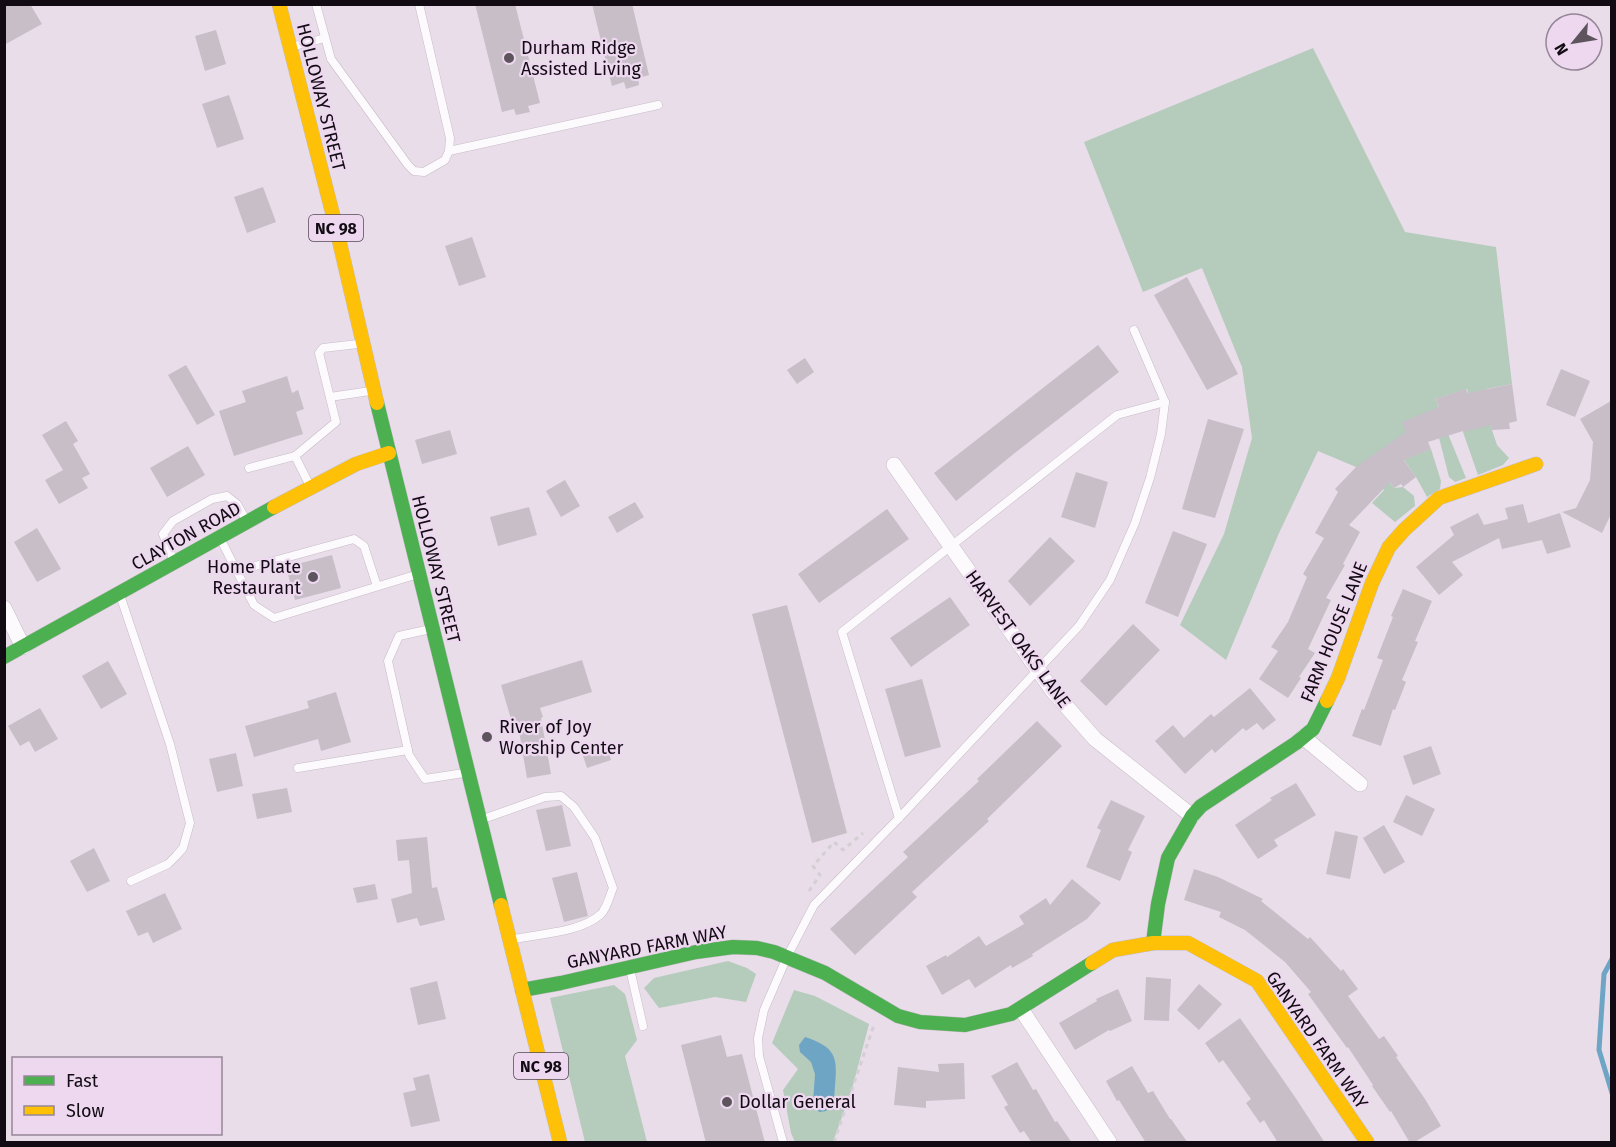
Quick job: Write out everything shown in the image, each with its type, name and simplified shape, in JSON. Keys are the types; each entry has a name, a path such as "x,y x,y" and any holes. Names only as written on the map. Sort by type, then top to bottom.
{"main road":[{"name":"HOLLOWAY STREET","path":"279,4 560,1143"},
{"name":"CLAYTON ROAD","path":"4,657 310,487 357,464 389,453"},
{"name":"FARM HOUSE LANE","path":"1153,943 1158,904 1168,858 1192,816 1201,806 1313,729 1338,678 1372,584 1389,547 1421,513 1439,498 1536,464"},
{"name":"GANYARD FARM WAY","path":"522,990 696,952 733,947 757,948 787,957 825,974 898,1016 920,1022 965,1025 1011,1014 1021,1009 1113,950 1153,943 1188,943 1257,981 1367,1143"}],"street":[{"name":"HARVEST OAKS LANE","path":"894,465 1052,690 1095,739 1192,816"},
{"path":"4,608 23,647"},
{"path":"1304,737 1360,784"},
{"path":"1021,1009 1109,1143"}],"lane":[{"path":"316,4 331,59 408,165 414,171 424,172 445,160 449,151 450,138 419,4"},
{"path":"291,48 325,38"},
{"path":"449,151 658,105"},
{"path":"783,1143 759,1056 758,1038 764,1010 787,957 814,904 1078,626 1110,580 1135,523 1161,434 1165,402 1134,330"},
{"path":"249,468 295,456 336,422 319,353 323,348 363,344"},
{"path":"330,397 374,390"},
{"path":"898,818 842,632 1117,415 1165,402"},
{"path":"295,456 310,487"},
{"path":"174,563 163,534 173,521 183,515 212,499 227,496 237,504 247,522"},
{"path":"219,537 254,605 274,618 419,573"},
{"path":"237,571 354,539 364,546 377,586"},
{"path":"120,593 170,744 190,824 183,848 168,864 131,881"},
{"path":"432,628 399,636 388,661 409,755 425,779 468,772"},
{"path":"298,768 408,750"},
{"path":"480,820 544,797 561,796 574,807 596,838 613,888 603,913 586,923 561,931 510,940"},
{"path":"629,968 643,1026"}],"path":[{"path":"803,899 820,874 813,866 834,842 843,850 863,833"},
{"path":"834,1143 875,1027 874,1023"}],"green space":[{"path":"1313,48 1405,232 1496,247 1512,384 1486,389 1492,430 1497,445 1509,458 1503,465 1478,475 1463,432 1477,417 1467,389 1436,399 1466,478 1455,482 1449,477 1432,410 1415,455 1431,449 1441,481 1440,489 1427,497 1392,442 1372,457 1394,488 1403,487 1414,496 1415,506 1395,522 1372,503 1384,490 1356,467 1318,451 1279,533 1226,660 1180,625 1224,534 1252,438 1242,367 1202,268 1143,292 1084,142"},
{"path":"728,961 756,974 746,1002 715,997 659,1008 644,988 654,978"},
{"path":"614,985 625,994 637,1040 625,1056 647,1142 585,1142 550,998"},
{"path":"794,990 815,996 869,1024 852,1089 833,1142 795,1142 791,1133 783,1090 798,1069 772,1043"}],"water":[{"path":"805,1037 823,1045 835,1060 834,1098 826,1111 819,1112 813,1103 815,1074 811,1062 800,1052 799,1045"}],"building":[{"path":"4,4 30,4 42,24 4,45"},
{"name":"Durham Ridge Assisted Living","path":"475,4 515,4 540,103 528,106 530,112 516,115 514,109 502,112"},
{"name":"Durham Ridge Assisted Living","path":"592,4 632,4 649,75 638,78 639,85 626,89 624,82 612,86"},
{"path":"216,30 226,64 205,71 195,36"},
{"path":"229,95 244,139 217,148 202,104"},
{"path":"263,187 276,222 247,233 234,197"},
{"path":"472,237 486,277 459,286 445,246"},
{"path":"1187,277 1238,374 1207,390 1154,295"},
{"path":"1098,345 1119,372 956,501 934,473"},
{"path":"805,358 814,372 797,384 787,370"},
{"path":"186,365 215,415 197,425 168,375"},
{"path":"1561,369 1590,381 1575,417 1546,405"},
{"path":"287,376 292,393 298,390 304,409 296,412 303,434 234,456 219,411 246,402 242,391"},
{"path":"1512,384 1517,421 1509,423 1510,429 1492,430 1491,425 1428,442 1431,449 1404,460 1416,477 1403,487 1401,484 1394,488 1390,482 1349,525 1360,532 1326,598 1331,600 1308,649 1315,653 1288,698 1259,679 1278,651 1271,647 1288,622 1307,577 1303,574 1324,538 1315,533 1338,492 1335,489 1357,466 1406,432 1402,422 1439,407 1436,399 1466,389 1468,393"},
{"path":"1611,401 1611,514 1602,533 1562,512 1576,508 1590,480 1593,442 1580,419"},
{"path":"1208,419 1244,429 1215,518 1182,509"},
{"path":"66,421 78,441 73,444 90,474 82,478 88,488 59,504 45,480 63,470 42,435"},
{"path":"450,430 457,454 422,464 415,440"},
{"path":"188,446 205,475 167,497 150,468"},
{"path":"1076,472 1108,482 1095,528 1061,517"},
{"path":"565,480 580,506 561,517 546,491"},
{"path":"635,502 644,517 617,533 608,517"},
{"path":"1523,504 1528,523 1560,513 1571,547 1547,554 1542,540 1502,549 1499,538 1452,562 1463,575 1439,595 1416,567 1454,535 1450,527 1478,513 1484,525 1508,519 1505,508"},
{"path":"529,507 537,535 498,546 490,517"},
{"path":"887,509 909,539 819,603 798,574"},
{"path":"37,528 61,569 37,582 14,542"},
{"path":"1173,531 1207,544 1178,617 1145,603"},
{"path":"1050,537 1075,561 1030,606 1008,581"},
{"name":"Home Plate Restaurant","path":"332,555 341,588 295,600 286,567"},
{"path":"1403,589 1432,601 1415,641 1418,642 1402,680 1406,682 1395,710 1393,709 1381,746 1352,736 1383,660 1377,658"},
{"path":"950,597 970,625 911,667 890,638"},
{"path":"787,605 847,833 812,843 752,614"},
{"path":"1133,624 1160,650 1106,706 1080,681"},
{"path":"582,660 592,692 540,708 551,774 527,778 518,725 513,726 501,685"},
{"path":"108,661 127,694 101,709 82,676"},
{"path":"922,679 941,747 905,757 885,689"},
{"path":"1250,688 1276,720 1263,730 1257,723 1246,731 1243,728 1215,753 1212,749 1185,774 1155,741 1173,725 1184,738 1211,714 1214,717"},
{"path":"336,692 351,742 321,751 318,739 254,757 245,726 309,708 307,701"},
{"path":"40,708 58,739 35,752 29,741 20,746 8,726"},
{"path":"1037,721 1062,746 987,819 989,821 912,892 917,897 855,955 830,929 908,857 903,852 979,781 977,779"},
{"path":"607,746 611,760 587,768 582,753"},
{"path":"1431,746 1441,774 1413,785 1403,756"},
{"path":"236,753 243,786 217,792 209,759"},
{"path":"1296,783 1316,815 1274,840 1278,846 1258,859 1235,825 1272,800 1270,798"},
{"path":"287,788 292,812 257,819 252,794"},
{"path":"1406,795 1435,809 1422,836 1393,822"},
{"path":"1111,800 1145,816 1128,850 1132,852 1120,881 1086,867 1101,830 1097,828"},
{"path":"562,805 571,846 546,851 536,810"},
{"path":"1384,825 1405,862 1384,874 1363,838"},
{"path":"1335,831 1358,836 1350,879 1326,874"},
{"path":"427,837 432,888 437,887 445,920 420,926 417,918 397,923 391,899 412,893 409,860 398,861 396,840"},
{"path":"94,848 110,881 87,892 70,861"},
{"path":"1194,869 1218,877 1263,899 1261,901 1308,939 1310,937 1341,971 1343,969 1358,989 1348,996 1379,1039 1384,1036 1441,1126 1410,1143 1348,1047 1308,994 1311,992 1285,962 1245,930 1219,917 1221,912 1184,900"},
{"path":"577,872 588,916 564,922 552,878"},
{"path":"1072,879 1101,903 1087,919 1032,954 1033,956 1012,968 1011,965 975,988 969,979 942,995 926,966 946,955 947,957 979,936 986,946 1024,924 1019,916 1046,898 1050,905"},
{"path":"375,884 378,899 357,903 353,888"},
{"path":"165,893 182,929 153,943 148,932 138,936 126,911"},
{"path":"1146,977 1171,979 1169,1021 1144,1020"},
{"path":"437,981 446,1019 418,1025 410,988"},
{"path":"1199,984 1222,1004 1199,1030 1177,1010"},
{"path":"1118,989 1132,1021 1109,1030 1075,1050 1059,1023 1097,1001 1096,999"},
{"path":"1240,1018 1325,1143 1278,1143 1264,1120 1260,1123 1246,1103 1251,1099 1223,1060 1219,1063 1205,1043"},
{"path":"721,1035 727,1057 742,1054 765,1143 706,1143 681,1045"},
{"path":"1017,1062 1033,1090 1036,1089 1055,1122 1057,1121 1072,1143 1032,1143 1024,1131 1020,1133 1004,1107 1008,1105 991,1076"},
{"path":"964,1063 965,1099 926,1101 926,1108 894,1105 898,1067 939,1072 938,1064"},
{"path":"1132,1066 1148,1093 1153,1091 1188,1143 1146,1143 1106,1081"},
{"path":"429,1074 440,1121 411,1127 403,1093 416,1090 413,1078"}],"waterway":[{"path":"1612,959 1604,974 1599,1050 1612,1093"}],"traffic: fast":[{"path":"377,403 501,905"},
{"path":"4,657 274,507"},
{"path":"1153,943 1158,904 1168,858 1192,816 1201,806 1296,743 1313,729 1327,701"},
{"path":"522,990 696,952 733,947 757,948 774,952 825,973 898,1016 920,1022 965,1025 1011,1014 1092,963"}],"traffic: slow":[{"path":"279,4 336,227 377,403"},
{"path":"274,507 356,464 389,453"},
{"path":"1327,701 1338,678 1372,583 1389,547 1439,498 1536,464"},
{"path":"501,905 560,1142"},
{"path":"1092,963 1113,950 1153,943 1188,943 1257,981 1367,1142"}],"place":[{"name":"Durham Ridge Assisted Living","path":"509,58"},
{"name":"Home Plate Restaurant","path":"313,577"},
{"name":"River of Joy Worship Center","path":"487,737"},
{"name":"Dollar General","path":"727,1102"}]}
